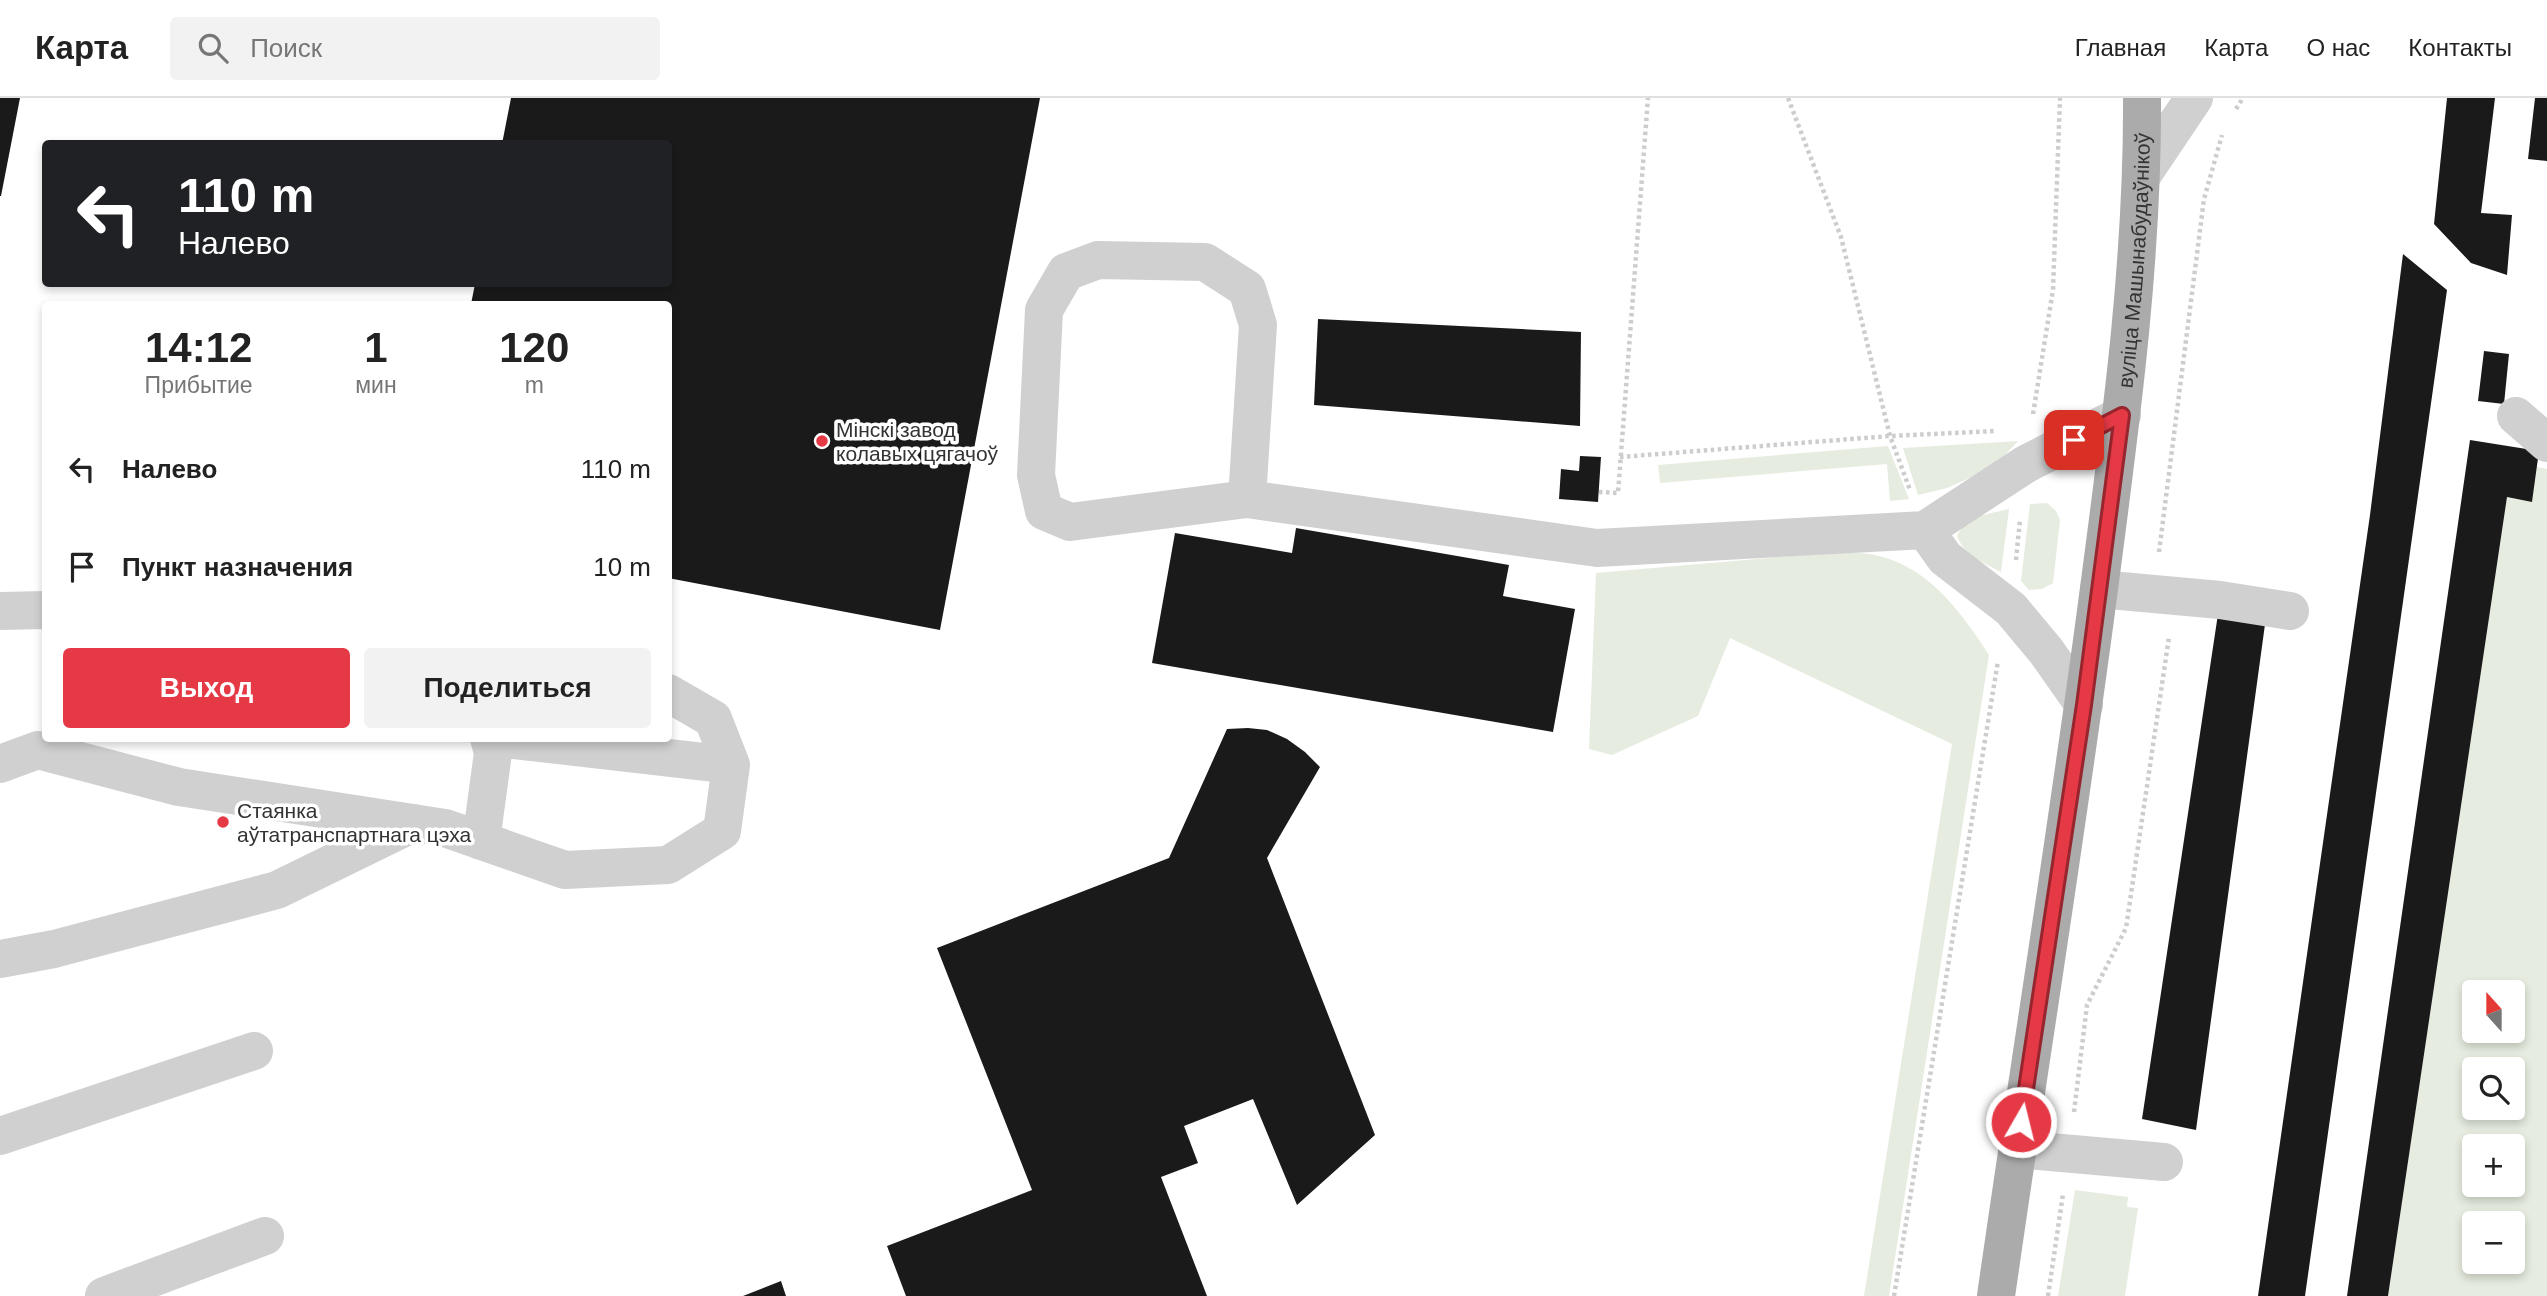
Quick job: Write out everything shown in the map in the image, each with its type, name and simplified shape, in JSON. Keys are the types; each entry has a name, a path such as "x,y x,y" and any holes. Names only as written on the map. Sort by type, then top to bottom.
{"main road":[{"name":"вуліца Машынабудаўнікоў","path":"1996,1296 2084,705 2122,415 2143,174 2142,98"}],"lane":[{"path":"2143,174 2194,98"},
{"path":"1247,499 1258,325 1247,289 1205,262 1098,260 1066,272 1044,310 1036,475 1044,511 1070,522 1247,499 1597,548 1925,530 2028,447 2122,415"},
{"path":"2516,416 2547,443"},
{"path":"1925,530 1945,558 2011,609 2046,651 2084,705"},
{"path":"2099,589 2220,600 2290,611"},
{"path":"0,611 42,610"},
{"path":"0,764 38,750 179,787 445,828 565,870 668,865 722,831 731,765 713,719 672,695"},
{"path":"481,841 493,753 490,742"},
{"path":"532,742 731,765"},
{"path":"0,959 54,950 278,890 414,823"},
{"path":"0,1136 254,1051"},
{"path":"2017,1149 2164,1162"},
{"path":"104,1296 265,1236"}],"path":[{"path":"1598,492 1618,494 1648,98"},
{"path":"1788,98 1841,237 1890,436 1925,530"},
{"path":"1894,1296 2000,650 2011,609 2028,447 2053,290 2060,98"},
{"path":"1620,457 1890,436 2028,447"},
{"path":"2048,1296 2070,1153"}],"shaded area":[{"path":"2018,441 1994,467 1947,488 1918,495 1903,448"},
{"path":"1888,446 1909,499 1890,501 1887,464 1660,483 1658,465"},
{"path":"2537,467 2547,469 2547,1296 2388,1296 2507,497 2532,502"},
{"path":"2047,503 2056,511 2060,520 2053,583 2042,589 2029,590 2021,581 2030,504"},
{"path":"2009,509 2001,572 1970,554 1957,536 1972,520"},
{"path":"1815,554 1869,554 1908,567 1940,591 1989,655 1889,1296 1864,1296 1952,744 1730,638 1698,716 1612,755 1589,749 1596,573"},
{"path":"2075,1190 2128,1197 2127,1207 2138,1208 2125,1296 2058,1296"}],"building":[{"path":"0,98 20,98 1,196 0,196"},
{"name":"Мінскі завод колавых цягачоў","path":"511,98 1040,98 940,630 672,579 672,301 472,301 474,287 672,287 672,140 503,140"},
{"path":"2447,98 2495,98 2481,213 2512,215 2507,275 2471,263 2434,224"},
{"path":"2535,98 2547,98 2547,161 2528,159"},
{"path":"2403,254 2447,290 2305,1296 2258,1296 2370,515"},
{"path":"1318,319 1581,332 1580,426 1314,405"},
{"path":"2484,351 2509,354 2504,404 2478,401"},
{"path":"2470,440 2539,451 2532,502 2507,497 2388,1296 2347,1296"},
{"path":"1580,456 1601,457 1598,502 1559,499 1561,469 1579,471"},
{"path":"1296,528 1509,565 1503,596 1575,609 1553,732 1152,663 1175,533 1292,553"},
{"path":"2218,614 2266,617 2196,1130 2142,1119"},
{"path":"1227,729 1267,730 1287,739 1320,767 1267,858 1375,1135 1297,1205 1253,1099 1184,1126 1198,1163 1161,1177 1207,1296 906,1296 887,1246 1032,1190 937,948 1169,858"},
{"path":"781,1281 786,1296 743,1296"}],"place":[{"name":"Мінскі завод колавых цягачоў","path":"822,441"},
{"name":"Стаянка аўтатранспартнага цэха","path":"223,822"}],"route":[{"path":"2021,1122 2084,705 2122,415 2074,440"}]}
